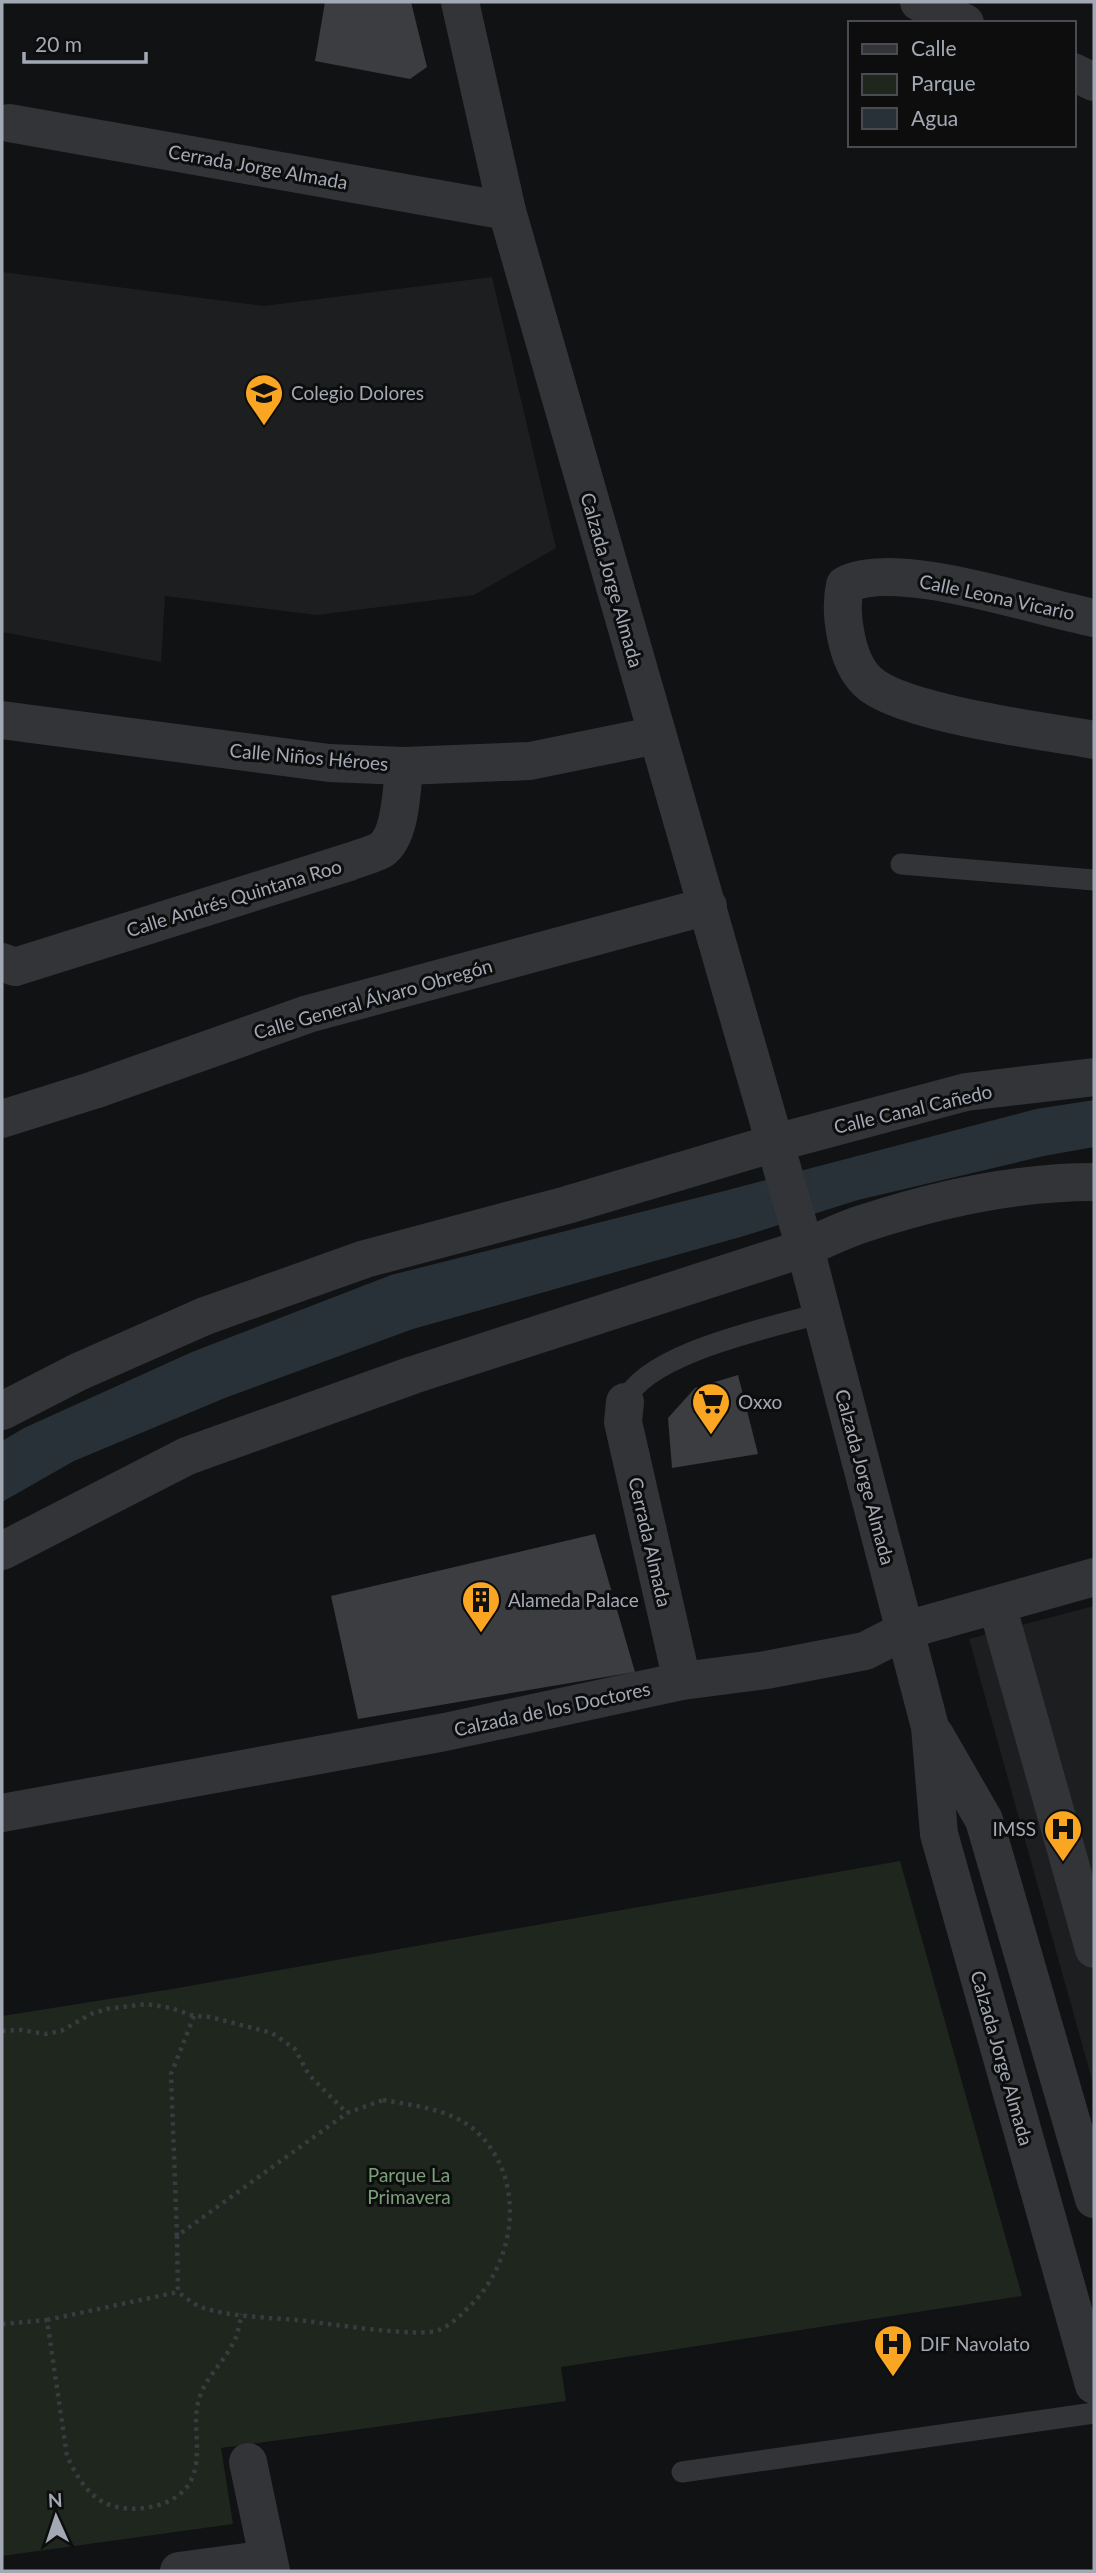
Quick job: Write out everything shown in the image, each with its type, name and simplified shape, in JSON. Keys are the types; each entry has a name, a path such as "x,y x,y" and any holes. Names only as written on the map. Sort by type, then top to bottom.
{"street":[{"name":"Calzada Jorge Almada","path":"460,2 507,211 822,1312 930,1727 939,1834 1094,2385"},
{"path":"919,2 961,21"},
{"path":"1075,73 1094,82"},
{"name":"Cerrada Jorge Almada","path":"9,123 507,211"},
{"name":"Calle Leona Vicario","path":"1094,618 963,587 914,579 858,578 845,585 841,602 851,658 866,681 885,695 962,716 1094,740"},
{"name":"Calle Niños Héroes","path":"2,720 329,763 404,766 530,761 657,735"},
{"name":"Calle Andrés Quintana Roo","path":"6,969 349,862 382,849 393,834 400,806 404,766"},
{"name":"Calle General Álvaro Obregón","path":"2,1119 94,1090 308,1014 708,906"},
{"name":"Calle Canal Cañedo","path":"2,1411 78,1372 205,1316 365,1259 776,1148 966,1092 1094,1076"},
{"path":"2,1551 187,1456 802,1238 954,1199 1052,1182 1094,1182"},
{"name":"Cerrada Almada","path":"625,1402 623,1422 682,1681"},
{"name":"Calzada de los Doctores","path":"2,1813 444,1732 682,1681 766,1670 864,1651 906,1630 1094,1577"},
{"path":"997,1605 1094,1949"},
{"name":"Calzada Jorge Almada","path":"930,1727 984,1820 1094,2199"},
{"path":"179,2571 269,2565 248,2462"}],"lane":[{"path":"901,864 1094,880"},
{"path":"625,1402 629,1391 659,1366 708,1346 822,1312"},
{"path":"682,2472 1094,2413"}],"path":[{"path":"2,2031 21,2030 46,2034 61,2031 92,2014 146,2004 171,2008 194,2016 211,2017 272,2033 295,2049 309,2075 347,2113"},
{"path":"178,2292 171,2074 194,2016"},
{"path":"2,2324 47,2320 178,2292 200,2306 242,2314 404,2332 438,2331 463,2314 486,2291 502,2261 509,2228 510,2194 500,2162 481,2135 453,2116 421,2106 383,2100 347,2113 177,2236"},
{"path":"47,2320 67,2456 89,2490 103,2502 130,2508 167,2502 183,2492 193,2477 198,2400 214,2369 234,2342 242,2314"}],"shaded area":[{"name":"Colegio Dolores","path":"2,272 264,306 492,277 556,548 474,595 317,615 165,596 161,662 2,632"},
{"name":"IMSS","path":"1094,1606 1094,2087 969,1639"}],"green space":[{"name":"Parque La Primavera","path":"900,1861 1022,2296 561,2367 566,2401 221,2448 233,2524 2,2556 2,2016 172,1989"}],"water":[{"path":"1094,1100 1094,1147 1044,1156 858,1200 744,1236 413,1329 225,1398 74,1461 2,1502 2,1441 24,1428 192,1352 391,1275 1036,1109"}],"building":[{"path":"325,2 411,2 427,67 410,79 315,61"},
{"name":"Oxxo","path":"738,1375 758,1454 672,1468 668,1418 695,1388"},
{"name":"Alameda Palace","path":"595,1534 635,1672 358,1719 331,1596"}],"place":[{"name":"Colegio Dolores","path":"264,427"},
{"name":"Oxxo","path":"711,1436"},
{"name":"Alameda Palace","path":"481,1634"},
{"name":"IMSS","path":"1063,1863"},
{"name":"DIF Navolato","path":"893,2378"}]}
